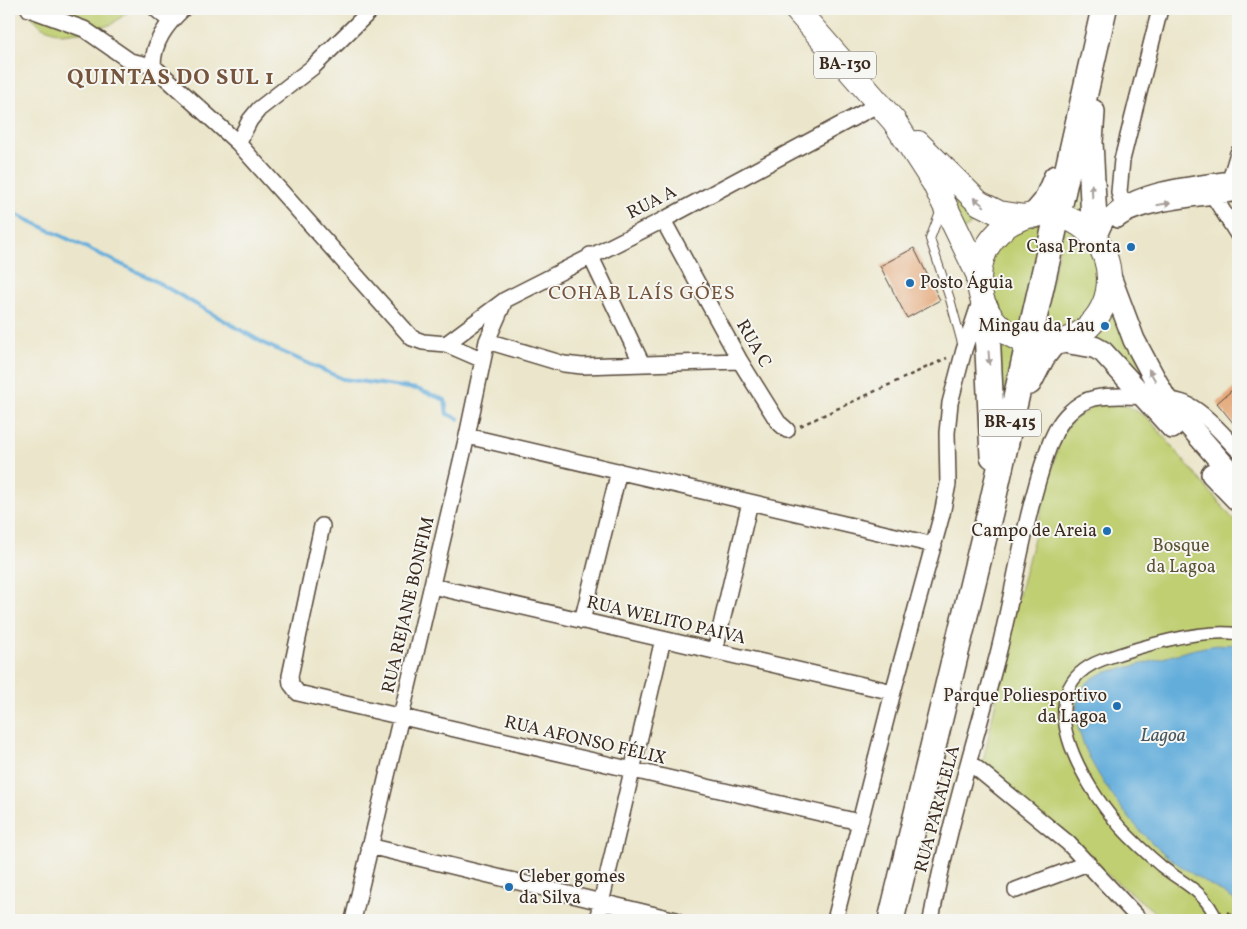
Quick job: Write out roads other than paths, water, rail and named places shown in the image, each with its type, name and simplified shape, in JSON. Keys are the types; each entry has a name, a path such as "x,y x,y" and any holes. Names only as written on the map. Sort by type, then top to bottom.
{"highway":[{"path":"1100,250 1090,142 1099,34 1104,9"},
{"path":"891,920 992,504 1030,378 1048,343 1039,216 1099,34"},
{"path":"982,295 993,428 992,504"}],"main road":[{"name":"BA-130","path":"796,9 886,112 938,193 982,295"},
{"path":"886,112 979,203 999,212 1039,216 1078,224 1100,250 1156,398 1238,501"},
{"path":"1039,216 1004,228 989,244 984,254 982,295 992,319 1009,334 1048,343 1094,347 1103,352 1156,398 1238,481"},
{"path":"1048,343 1083,331 1098,314 1107,294 1100,250"}],"street":[{"path":"29,9 84,29 130,62 153,66 238,143 403,330 412,338 423,342 446,344 483,360"},
{"path":"156,9 170,21"},
{"path":"153,66 157,41 170,21 183,9"},
{"path":"238,143 250,120 259,109 313,67 372,9"},
{"path":"1100,250 1123,210 1119,180 1122,160 1160,9"},
{"name":"RUA A","path":"446,344 505,300 590,255 886,112"},
{"path":"1123,210 1160,204 1212,190 1234,179 1238,153"},
{"path":"1212,190 1238,193"},
{"path":"1212,190 1238,235"},
{"name":"RUA C","path":"663,220 740,361 778,422 787,430"},
{"path":"590,255 642,364"},
{"path":"835,920 892,692 934,545 948,484 947,417 964,350 982,295"},
{"name":"RUA REJANE BONFIM","path":"353,920 369,846 402,719 487,341 505,300"},
{"path":"487,341 564,364 582,366 740,361"},
{"name":"RUA PARALELA","path":"931,920 952,823 970,762 1040,477 1047,451 1055,432 1067,414 1080,403 1095,398 1156,398 1187,404 1200,412 1238,450"},
{"path":"467,436 934,545"},
{"path":"582,621 619,472"},
{"path":"715,651 750,502"},
{"name":"RUA AFONSO FÉLIX","path":"322,526 290,676 294,689 303,696 859,822"},
{"name":"RUA WELITO PAIVA","path":"432,586 892,692"},
{"path":"1216,920 1205,898 1192,886 1162,866 1120,827 1104,806 1087,779 1066,734 1063,717 1064,699 1072,679 1089,665 1122,653 1194,636 1223,631 1238,634"},
{"path":"597,920 663,639"},
{"path":"970,762 1058,834 1088,863 1140,920"},
{"path":"369,846 676,920"},
{"path":"1016,890 1088,863"}],"lane":[{"path":"938,193 930,239 950,299 964,350"}],"water":[{"name":"Lagoa","path":"1214,645 1238,645 1238,902 1168,857 1136,826 1106,787 1092,764 1082,740 1077,718 1078,698 1088,682 1098,675"}],"waterway":[{"path":"9,211 150,278 267,345 343,379 417,389 445,400 447,414 459,419"}],"place":[{"name":"Casa Pronta","path":"1131,247"},
{"name":"Posto Águia","path":"910,283"},
{"name":"Mingau da Lau","path":"1105,326"},
{"name":"Campo de Areia","path":"1107,531"},
{"name":"Parque Poliesportivo da Lagoa","path":"1117,706"},
{"name":"Cleber gomes da Silva","path":"509,887"}],"district":[{"name":"QUINTAS DO SUL 1","path":"171,78"},
{"name":"COHAB LAÍS GÓES","path":"642,294"}],"park label":[{"name":"Bosque da Lagoa","path":"1181,556"}]}
